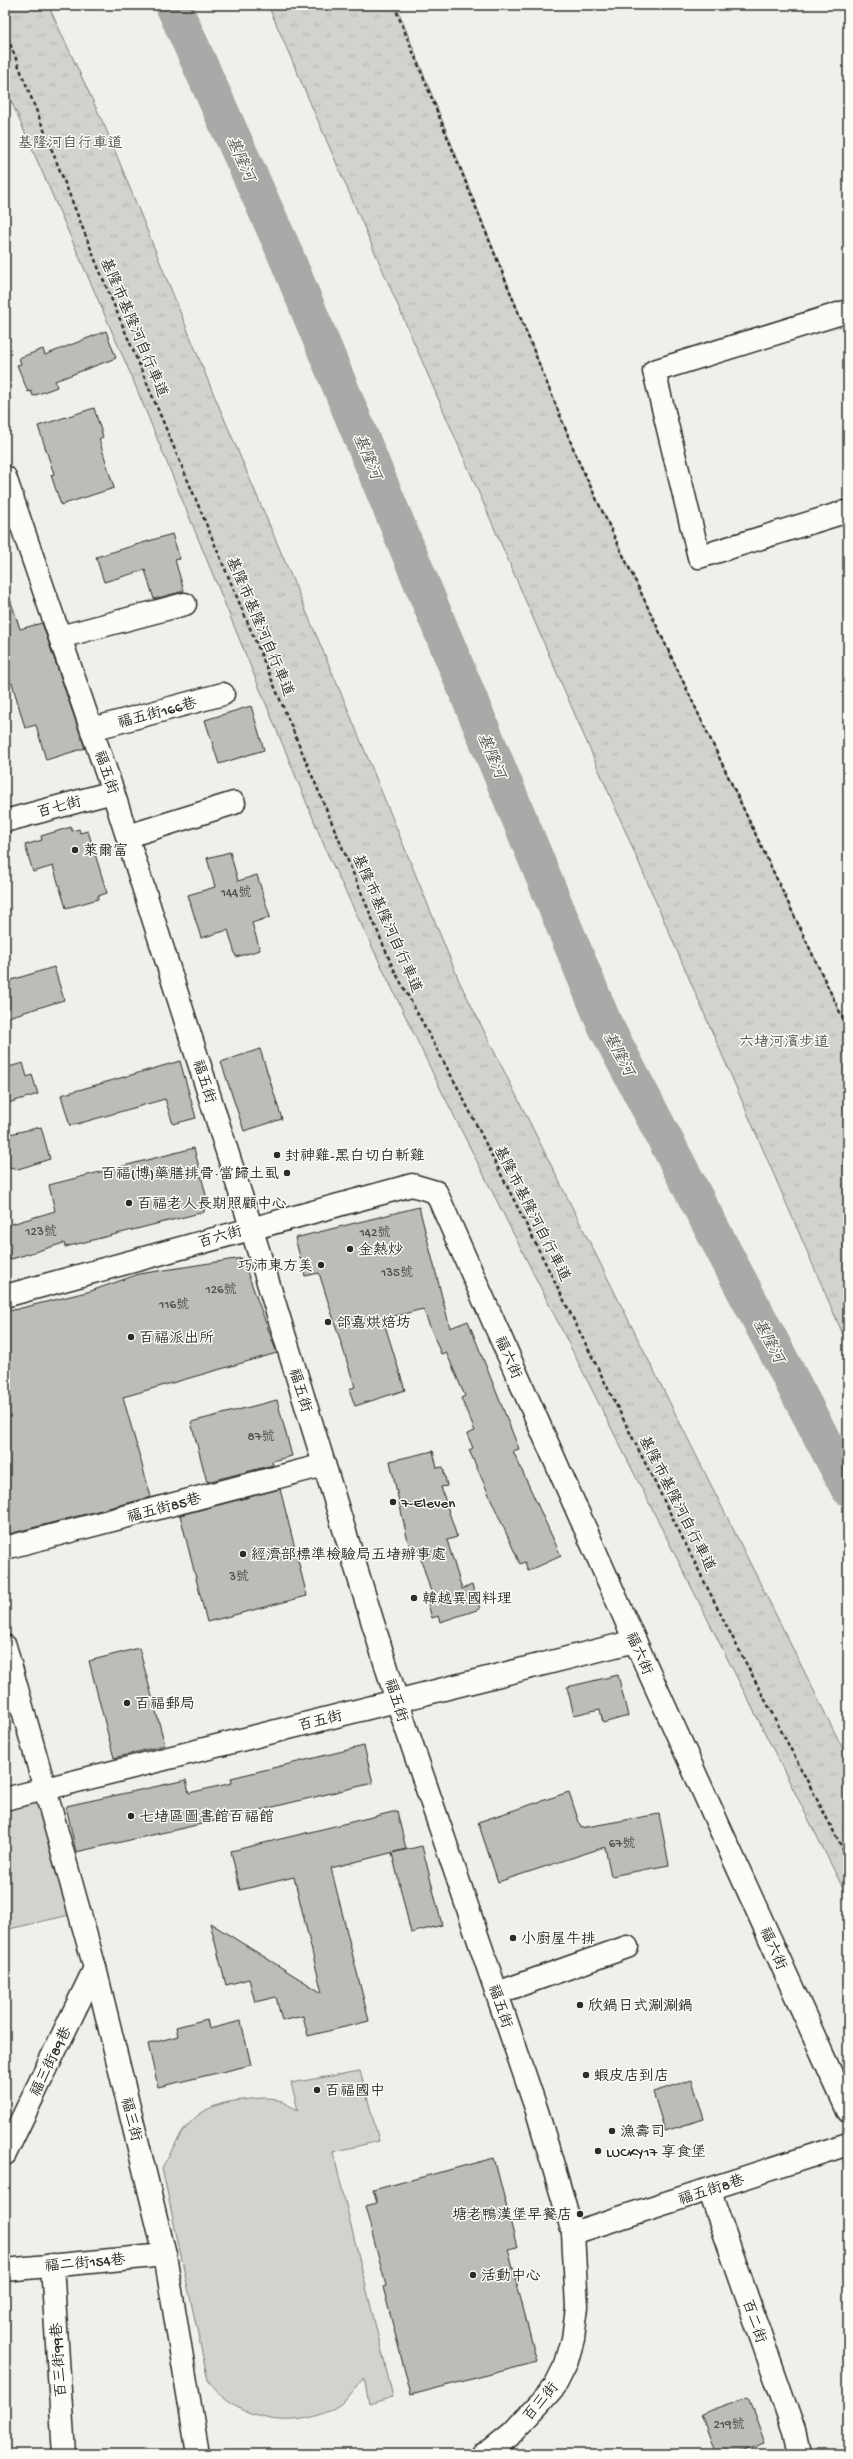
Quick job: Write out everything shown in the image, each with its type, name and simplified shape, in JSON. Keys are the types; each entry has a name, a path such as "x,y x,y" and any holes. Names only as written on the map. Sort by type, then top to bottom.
{"street":[{"path":"848,312 654,371 699,557 848,511"},
{"name":"福五街","path":"5,477 114,792 251,1227 397,1701 537,2111 573,2233 577,2307"},
{"path":"60,637 185,604"},
{"name":"福五街166巷","path":"92,729 223,694"},
{"name":"百七街","path":"7,816 114,792"},
{"path":"128,836 234,803"},
{"name":"百六街","path":"5,1296 251,1227 412,1185 436,1192"},
{"name":"福六街","path":"436,1192 635,1642 848,2111"},
{"name":"福五街85巷","path":"5,1548 324,1465"},
{"name":"百五街","path":"5,1799 635,1642"},
{"name":"福三街","path":"5,1646 8,1672 44,1790 95,1968 164,2255 198,2454"},
{"path":"497,1993 627,1946"},
{"name":"福三街89巷","path":"5,2154 95,1968"},
{"name":"福五街8巷","path":"573,2233 848,2144"},
{"name":"百二街","path":"709,2189 794,2431 798,2454"},
{"name":"福二街154巷","path":"5,2270 164,2255"},
{"name":"百三街99巷","path":"52,2265 64,2454"},
{"name":"百三街","path":"482,2454 491,2450 512,2433 555,2386 566,2364 573,2339 577,2307"}],"path":[{"path":"394,5 578,460 848,1029"},
{"name":"基隆市基隆河自行車道","path":"5,31 101,274 393,968 459,1090 724,1620 848,1859"}],"green space":[{"name":"基隆河自行車道","path":"5,5 48,5 106,129 209,383 346,705 460,983 848,1759 848,1898 437,1082 328,855 131,375 5,87"},
{"name":"六堵河濱步道","path":"268,5 396,5 578,460 848,1029 848,1346"},
{"path":"44,1789 74,1914 5,1930 5,1799"},
{"path":"360,2071 379,2141 333,2152 393,2397 369,2404 364,2378 342,2403 326,2412 308,2418 289,2420 270,2419 252,2414 235,2406 220,2395 208,2380 162,2168 176,2142 192,2121 201,2113 212,2107 242,2100 265,2098 278,2100 298,2110 291,2083"}],"building":[{"path":"106,331 116,358 55,381 57,387 33,396 31,391 28,392 17,365 21,364 19,358 43,349 45,355"},
{"path":"94,408 103,437 99,439 114,488 61,505 51,475 54,474 38,426"},
{"path":"172,534 180,559 175,560 184,591 154,599 145,570 104,582 96,557"},
{"path":"8,593 20,629 42,623 85,748 46,760 36,725 25,728 12,683 10,684 5,670 5,594"},
{"path":"251,706 264,750 219,764 205,720"},
{"path":"71,827 72,831 79,829 80,833 88,831 107,893 98,896 98,899 66,908 53,866 33,872 25,845 42,840 41,836"},
{"path":"230,852 238,881 257,875 270,917 252,923 260,950 236,957 228,930 201,938 188,895 215,887 207,858"},
{"path":"54,967 64,1000 5,1018 5,982"},
{"path":"260,1049 282,1119 244,1131 221,1062"},
{"path":"180,1061 196,1118 173,1124 165,1099 70,1126 61,1095"},
{"path":"23,1063 27,1077 32,1075 38,1094 5,1104 5,1068"},
{"path":"41,1127 50,1159 15,1170 14,1167 5,1169 5,1135"},
{"name":"百福老人長期照顧中心","path":"194,1148 206,1195 204,1212 65,1247 64,1243 5,1261 5,1226 55,1211 49,1185"},
{"path":"419,1207 450,1328 468,1321 519,1449 513,1451 561,1556 528,1571 525,1562 520,1564 469,1450 473,1448 467,1434 475,1431 461,1398 465,1396 446,1352 441,1354 423,1309 383,1319 405,1390 355,1406 349,1389 355,1387 319,1273 305,1276 295,1238"},
{"path":"242,1258 277,1353 123,1397 151,1497 5,1535 5,1312 91,1291 139,1274"},
{"path":"277,1400 292,1456 272,1461 273,1465 207,1482 191,1422"},
{"path":"433,1451 437,1468 443,1467 447,1486 441,1487 457,1537 447,1540 462,1589 472,1585 480,1609 440,1622 438,1616 432,1618 428,1604 434,1602 417,1546 410,1548 390,1461"},
{"name":"經濟部標準檢驗局五堵辦事處","path":"280,1489 307,1596 207,1622 180,1515"},
{"name":"百福郵局","path":"139,1648 165,1745 114,1758 89,1661"},
{"path":"618,1675 628,1716 603,1723 600,1709 574,1715 567,1687"},
{"path":"364,1746 373,1783 76,1852 66,1806 186,1780 189,1793 232,1783 231,1778"},
{"path":"569,1792 581,1828 659,1814 669,1865 611,1876 605,1847 498,1882 478,1822"},
{"path":"397,1811 406,1849 331,1868 369,2021 308,2036 303,2016 282,2021 276,1997 255,2002 249,1979 226,1985 210,1923 322,1993 294,1877 240,1890 231,1851"},
{"path":"422,1846 442,1925 411,1933 392,1853"},
{"path":"207,2019 209,2029 241,2021 251,2065 158,2087 148,2044 178,2036 176,2027"},
{"path":"692,2080 704,2119 665,2131 653,2092"},
{"name":"活動中心","path":"494,2158 517,2247 508,2249 537,2362 411,2395 383,2287 386,2286 365,2206 377,2203 373,2190"},
{"path":"748,2397 765,2443 736,2454 716,2454 701,2414"}],"waterway":[{"name":"基隆河","path":"173,5 281,244 604,1023 848,1488"}],"place":[{"name":"萊爾富","path":"75,850"},
{"name":"封神雞-黑白切白斬雞","path":"277,1155"},
{"name":"百福(博)藥膳排骨·當歸土虱","path":"287,1173"},
{"name":"百福老人長期照顧中心","path":"129,1203"},
{"name":"金熱炒","path":"350,1249"},
{"name":"巧沛東方美","path":"321,1265"},
{"name":"郃嘉烘焙坊","path":"328,1322"},
{"name":"百福派出所","path":"131,1337"},
{"name":"7-Eleven","path":"393,1502"},
{"name":"經濟部標準檢驗局五堵辦事處","path":"243,1554"},
{"name":"韓越異國料理","path":"414,1598"},
{"name":"百福郵局","path":"127,1703"},
{"name":"七堵區圖書館百福館","path":"131,1816"},
{"name":"小廚屋牛排","path":"513,1938"},
{"name":"欣鍋日式涮涮鍋","path":"580,2005"},
{"name":"蝦皮店到店","path":"586,2075"},
{"name":"百福國中","path":"317,2090"},
{"name":"漁壽司","path":"612,2131"},
{"name":"LUCKY17 享食堡","path":"598,2151"},
{"name":"塘老鴨漢堡早餐店","path":"580,2214"},
{"name":"活動中心","path":"473,2275"}]}
